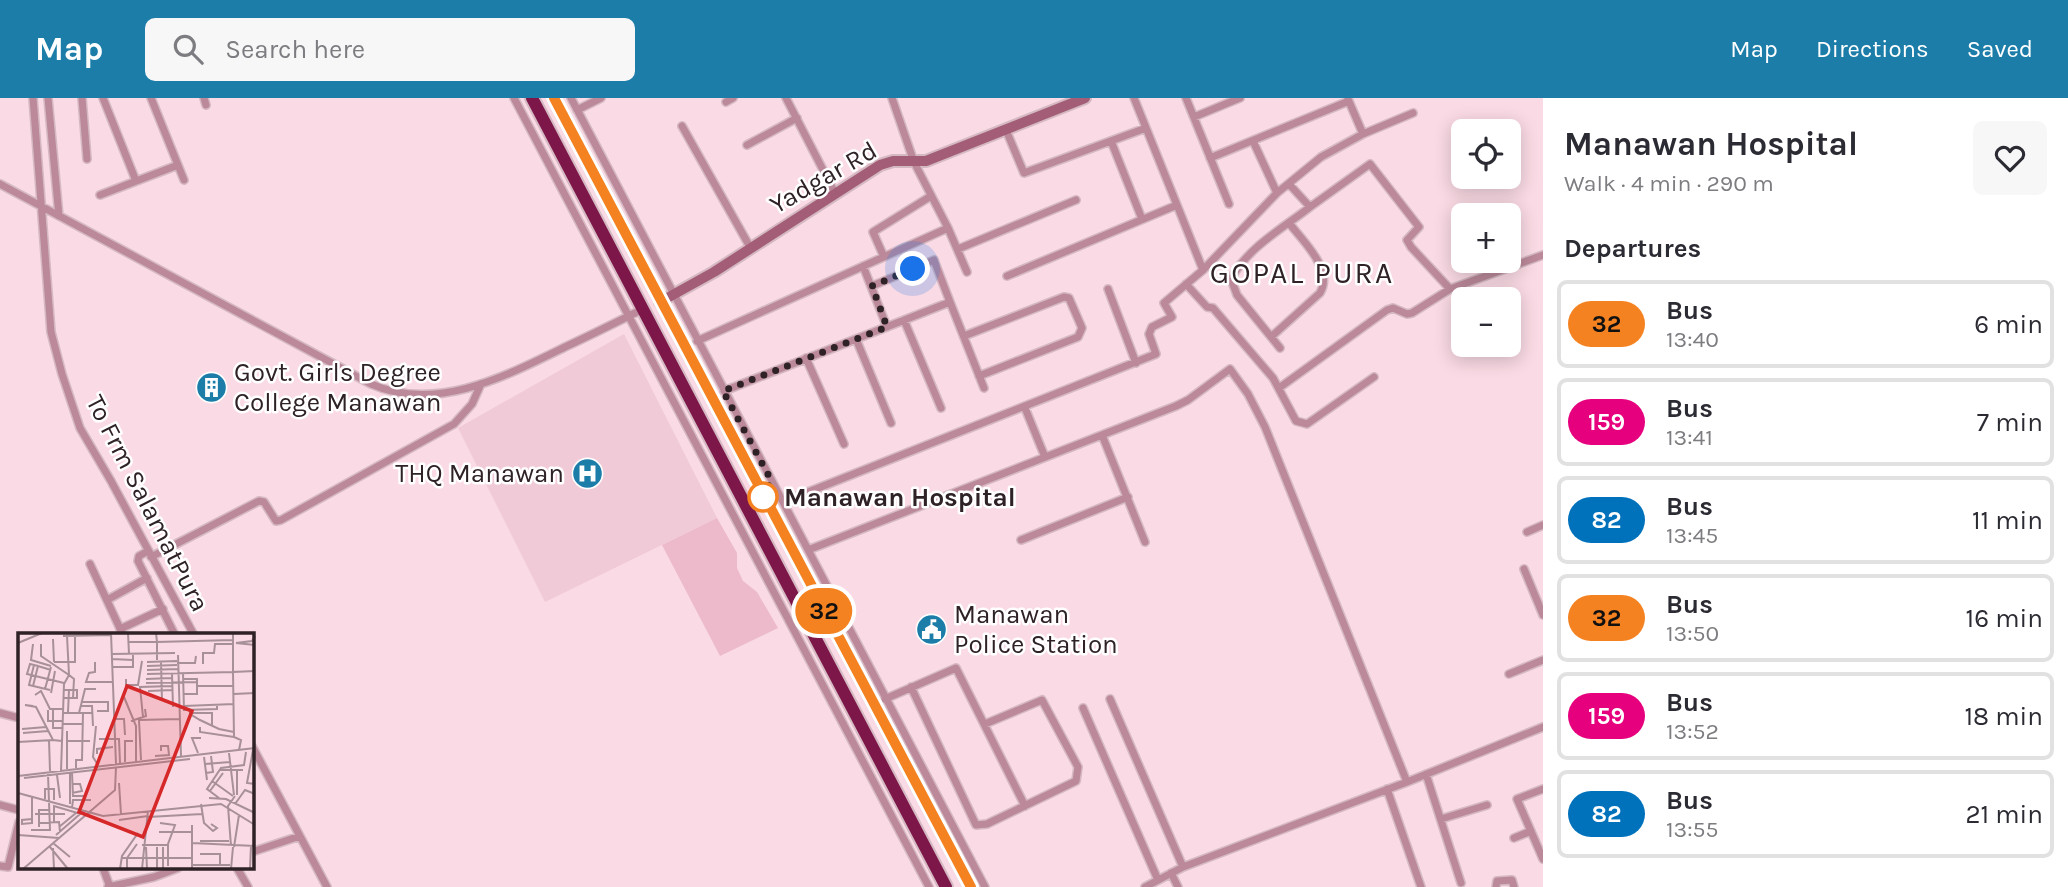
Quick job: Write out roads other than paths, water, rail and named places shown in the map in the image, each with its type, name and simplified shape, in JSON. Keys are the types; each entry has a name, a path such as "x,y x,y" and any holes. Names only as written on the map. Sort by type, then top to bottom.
{"highway":[{"path":"531,98 946,887"},
{"path":"554,98 971,887"},
{"path":"774,560 792,550"}],"street":[{"name":"To Frm SalamatPura","path":"33,98 43,207 44,269 51,332 62,374 80,428 193,633"},
{"path":"48,98 59,216"},
{"path":"82,98 87,159"},
{"path":"103,98 136,181"},
{"path":"151,98 184,180"},
{"path":"514,98 929,887"},
{"path":"571,98 985,887"},
{"path":"577,110 601,98"},
{"path":"786,98 835,192"},
{"path":"892,98 914,162 967,272"},
{"name":"Yadgar Rd","path":"660,302 714,272 880,165 893,161 926,161 1006,130 1062,102 1085,98"},
{"path":"1134,98 1203,270"},
{"path":"1186,98 1229,204"},
{"path":"1194,117 1240,98"},
{"path":"1210,158 1348,99 1363,134"},
{"path":"783,502 1157,354 1149,334 1152,327 1172,317 1164,303 1203,270 1277,193 1332,150 1413,113"},
{"path":"747,145 797,118"},
{"path":"682,126 750,247"},
{"path":"1006,130 1024,173 1146,128"},
{"path":"1111,141 1142,219"},
{"path":"1253,141 1277,193"},
{"path":"1280,348 1237,295 1231,279 1239,264 1252,250 1370,164 1419,227 1407,240 1411,247 1450,289"},
{"path":"100,195 178,165"},
{"path":"0,184 384,390 414,394 447,393 481,384 524,368 643,309"},
{"path":"1289,184 1310,207"},
{"path":"884,257 873,232 932,196"},
{"path":"958,249 1076,200"},
{"path":"1007,276 1177,205"},
{"path":"1271,337 1324,287 1324,277 1315,257 1289,223"},
{"path":"697,341 948,228"},
{"path":"1279,388 1387,310 1392,308 1407,314 1412,313 1450,289 1543,255"},
{"path":"872,286 934,260 984,388"},
{"path":"863,266 887,327"},
{"path":"1186,284 1207,307 1213,308 1279,388 1296,421 1307,424 1374,377"},
{"path":"1108,289 1136,363"},
{"path":"964,336 1064,297 1069,298 1082,328 1078,337 979,376"},
{"path":"723,391 950,302"},
{"path":"904,320 940,408"},
{"path":"856,339 891,423"},
{"path":"806,358 844,444"},
{"path":"808,550 1188,400 1230,369 1248,394 1265,427 1407,782"},
{"path":"174,633 138,558 259,501 264,502 276,521 281,520 454,424 472,404 481,384"},
{"path":"673,398 685,391"},
{"path":"1025,408 1045,457"},
{"path":"1102,435 1144,542"},
{"path":"1021,540 1128,497"},
{"path":"1527,532 1543,525"},
{"path":"90,564 122,632 163,609"},
{"path":"1524,569 1543,615"},
{"path":"107,600 147,578"},
{"path":"1509,674 1543,660"},
{"path":"885,699 956,668 1026,806"},
{"path":"911,687 976,825 983,826 1077,779 1078,767 1042,699 985,724"},
{"path":"829,697 842,690"},
{"path":"1110,699 1183,867"},
{"path":"1083,708 1158,880"},
{"path":"0,713 18,718"},
{"path":"1145,887 1183,867 1543,727"},
{"path":"254,750 327,887"},
{"path":"1426,774 1461,883"},
{"path":"1387,789 1420,887"},
{"path":"1543,789 1517,799 1543,859"},
{"path":"0,805 18,810"},
{"path":"1441,820 1487,806"},
{"path":"1514,838 1531,831"},
{"path":"254,851 300,836"},
{"path":"0,866 8,867 17,841"},
{"path":"104,870 109,887 152,871"},
{"path":"238,870 248,887"},
{"path":"1171,873 1178,887"},
{"path":"1496,887 1497,881 1512,880 1514,887"}],"place":[{"name":"Govt. Girls Degree College Manawan","path":"211,387"},
{"name":"THQ Manawan","path":"587,473"},
{"name":"Manawan Hospital","path":"763,497"},
{"name":"Manawan Police Station","path":"931,629"}],"district":[{"name":"GOPAL PURA","path":"1302,273"}]}
